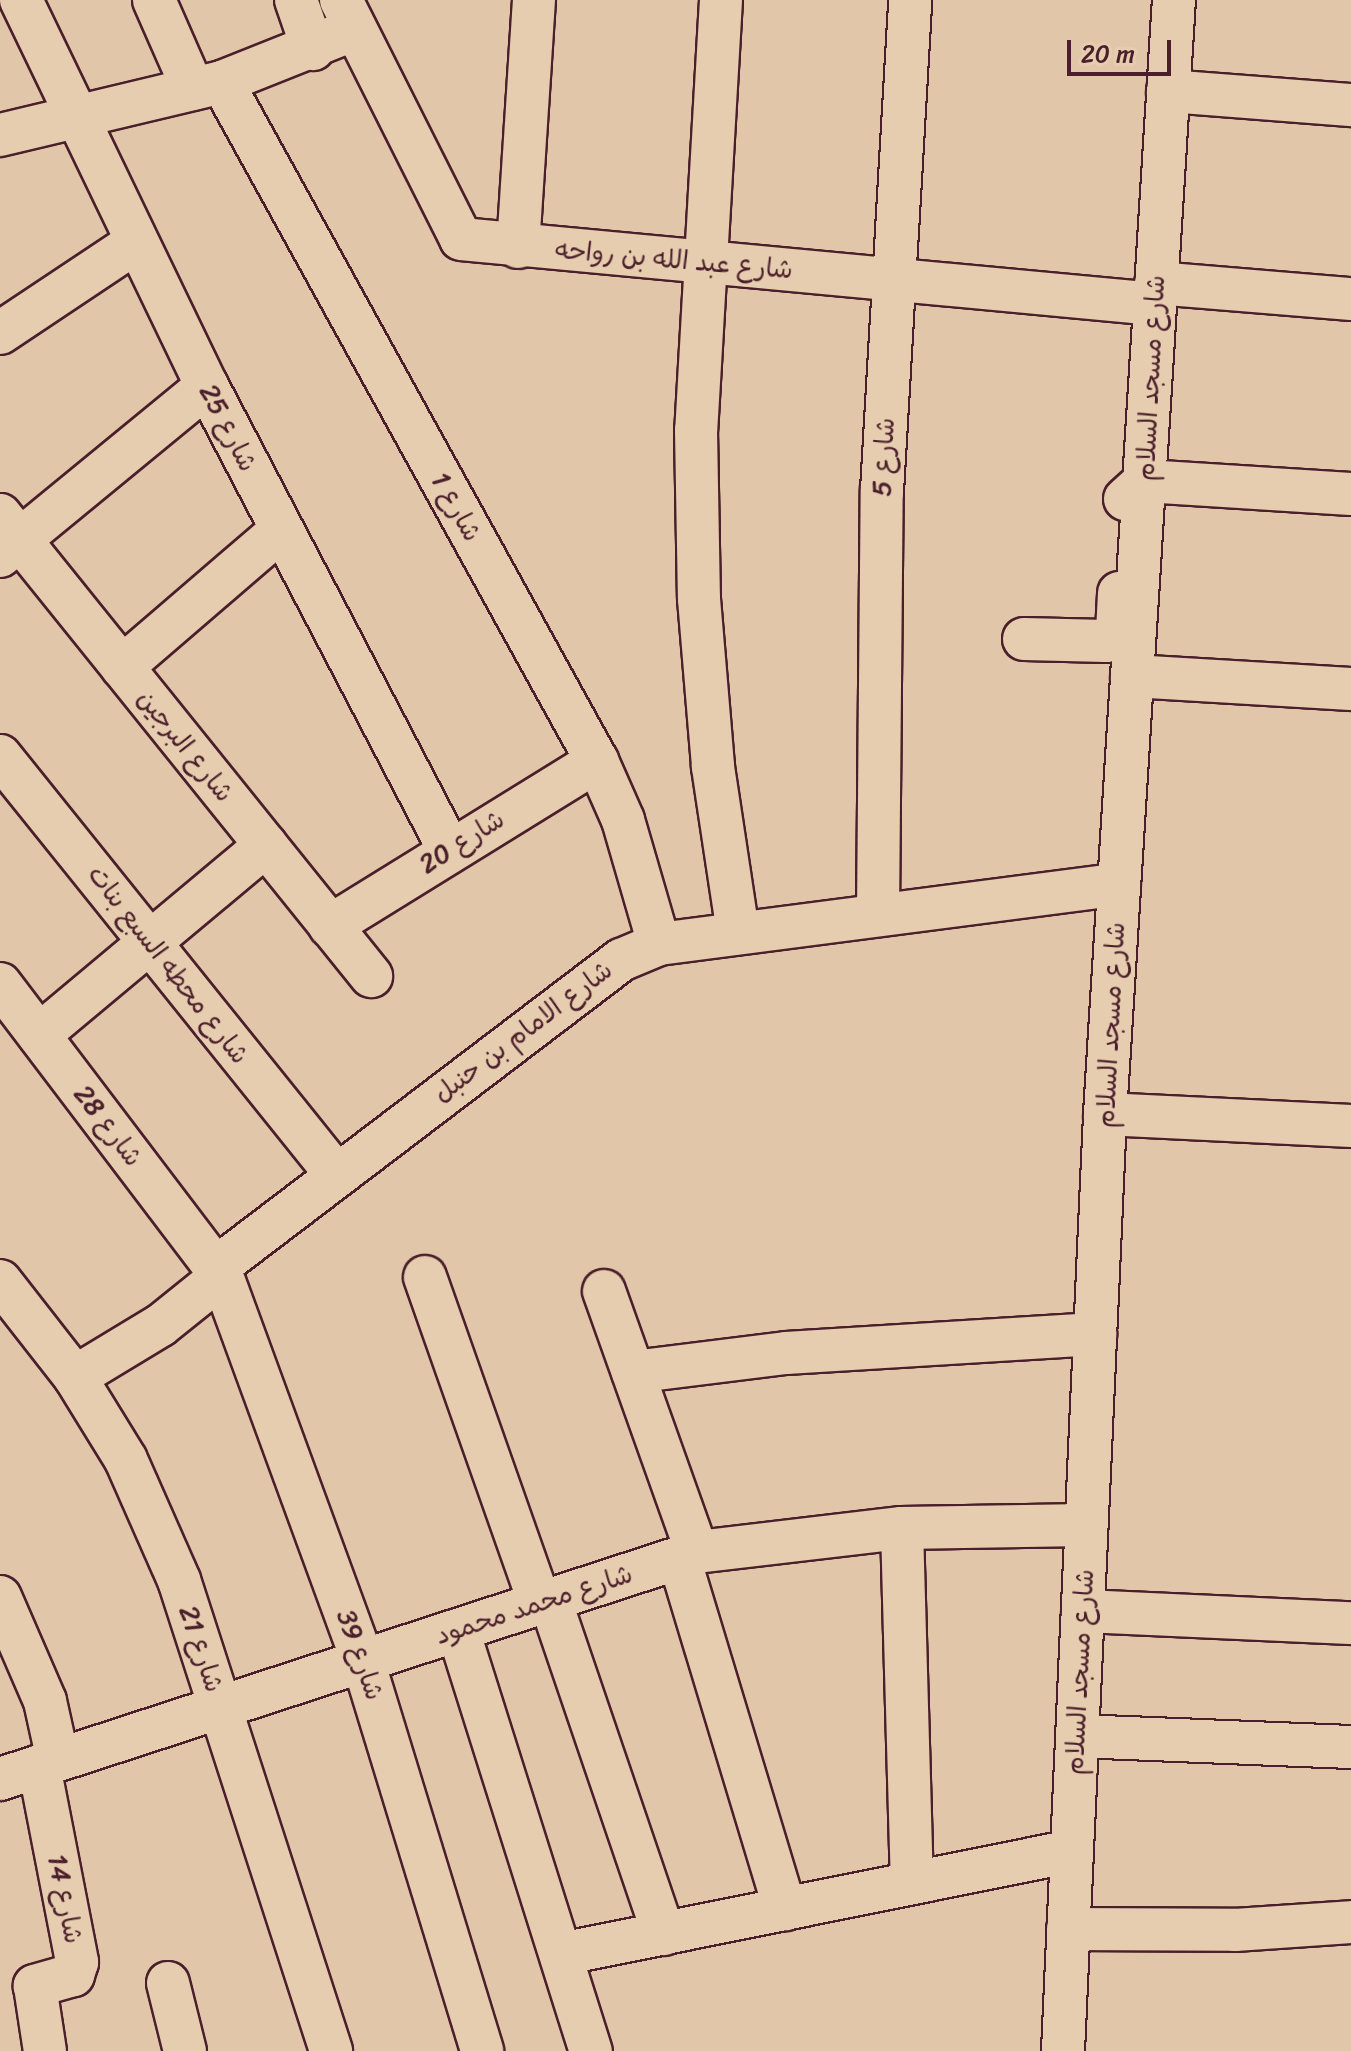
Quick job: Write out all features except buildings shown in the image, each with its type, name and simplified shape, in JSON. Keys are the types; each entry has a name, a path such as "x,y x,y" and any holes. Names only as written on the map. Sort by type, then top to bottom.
{"street":[{"name":"شارع 25","path":"21,0 79,117 135,243 280,531 449,849"},
{"name":"شارع 1","path":"154,0 207,86 597,761 635,857 659,944"},
{"path":"296,0 313,49"},
{"path":"518,247 534,0"},
{"path":"721,0 704,262 699,599 713,767 738,933"},
{"name":"شارع 5","path":"878,915 881,536 910,0"},
{"name":"شارع مسجد السلام","path":"1063,2051 1105,1114 1174,0"},
{"path":"0,135 207,86 313,49 348,15"},
{"name":"شارع عبد الله بن رواحه","path":"348,15 451,230 475,244 893,280 1156,294 1351,299"},
{"path":"1168,91 1351,105"},
{"path":"0,333 135,243"},
{"path":"7,537 207,386"},
{"path":"1024,639 1112,638 1125,496 1145,481 1351,494"},
{"path":"122,667 280,531"},
{"name":"شارع البرجين","path":"7,537 122,667 371,976"},
{"path":"1132,676 1351,689"},
{"name":"شارع محطه السبع بنات","path":"0,756 336,1174"},
{"name":"شارع 20","path":"330,926 449,849 597,761"},
{"path":"39,1035 266,845"},
{"name":"شارع الامام بن حنبل","path":"75,1377 161,1325 336,1174 585,980 659,944 1119,884"},
{"name":"شارع 28","path":"0,984 219,1272"},
{"path":"1105,1114 1351,1126"},
{"name":"شارع 39","path":"219,1272 363,1661 482,2051"},
{"path":"425,1277 664,1934"},
{"name":"شارع 21","path":"0,1281 75,1377 126,1460 179,1580 331,2051"},
{"path":"604,1291 633,1372 688,1555 785,1909"},
{"path":"633,1372 786,1353 1095,1334"},
{"name":"شارع محمد محمود","path":"0,1779 688,1555 902,1528 1086,1525"},
{"path":"902,1528 912,1883"},
{"path":"0,1597 45,1701 49,1763"},
{"path":"1083,1611 1351,1623"},
{"path":"458,1630 591,2051"},
{"path":"1077,1736 1351,1747"},
{"name":"شارع 14","path":"45,2051 35,1986 73,1975 77,1962 49,1763"},
{"path":"561,1954 1072,1851"},
{"path":"1068,1929 1235,1930 1351,1922"},
{"path":"168,1983 185,2051"}]}
